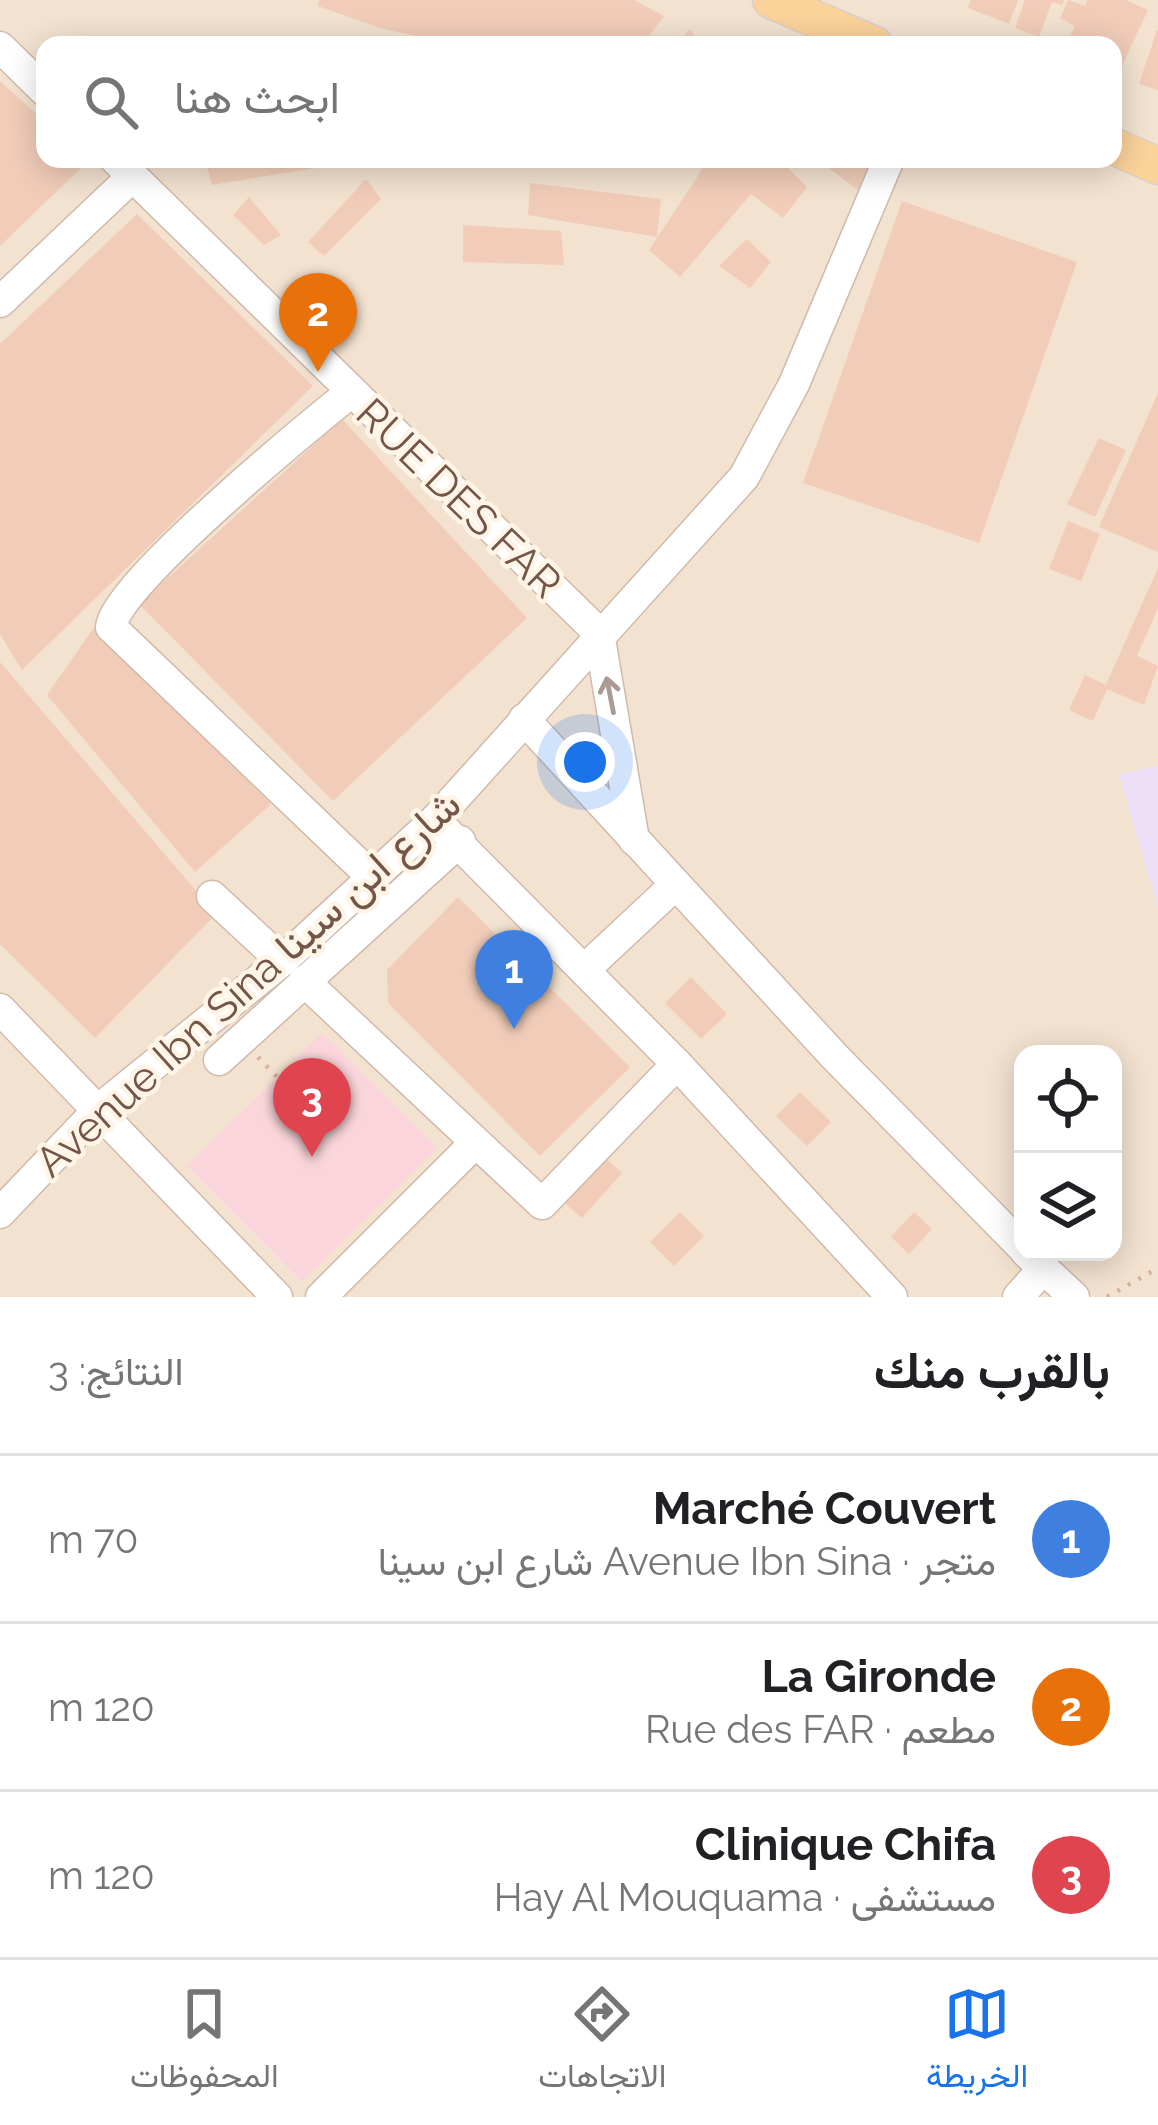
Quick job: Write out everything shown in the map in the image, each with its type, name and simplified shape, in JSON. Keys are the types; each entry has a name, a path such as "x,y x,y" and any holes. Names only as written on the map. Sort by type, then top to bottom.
{"main road":[{"path":"771,0 854,36"},
{"path":"1122,150 1158,166"}],"street":[{"path":"0,47 36,82"},
{"path":"0,302 124,168"},
{"name":"RUE DES FAR","path":"124,168 599,633"},
{"name":"Avenue Ibn Sina شارع ابن سينا","path":"0,1213 98,1110 293,971 371,876 435,820 744,476 794,384 885,168"},
{"path":"350,393 217,508 121,602 111,627 371,876"},
{"path":"599,633 634,840"},
{"path":"524,719 674,886 1014,1238"},
{"path":"435,820 677,1064 892,1297"},
{"path":"219,1060 293,971 460,841"},
{"path":"584,970 674,886"},
{"path":"212,896 542,1204 677,1064"},
{"path":"0,1009 278,1297"},
{"path":"321,1297 476,1143"},
{"path":"1018,1297 1029,1261"},
{"path":"1036,1261 1074,1297"}],"path":[{"path":"1107,1297 1158,1268"}],"shaded area":[{"path":"0,0 1158,0 1158,1297 0,1297"},
{"path":"1158,766 1158,908 1119,774"},
{"path":"322,1033 437,1148 302,1282 187,1166"}],"building":[{"path":"319,0 634,0 664,16 649,36 415,36 318,6"},
{"path":"971,0 1018,0 1009,24 968,8"},
{"path":"1025,0 1064,0 1062,5 1052,2 1039,36 1015,28"},
{"path":"1068,0 1085,6 1087,0 1126,0 1148,10 1122,66 1122,36 1070,36 1075,26 1060,18"},
{"path":"1158,30 1158,90 1139,84"},
{"path":"0,81 36,114 36,168 81,168 0,246"},
{"path":"207,168 315,168 212,185"},
{"path":"703,168 788,168 807,187 783,218 751,194 680,277 649,250"},
{"path":"829,168 867,168 858,190"},
{"path":"366,179 381,199 324,256 308,242"},
{"path":"530,183 661,199 657,237 528,215"},
{"path":"249,197 281,235 264,245 233,215"},
{"path":"902,201 1077,262 979,543 803,483"},
{"path":"137,214 313,386 22,670 0,634 0,344"},
{"path":"463,225 561,231 564,265 463,262"},
{"path":"747,239 771,262 750,288 719,266"},
{"path":"1158,393 1158,552 1099,527"},
{"path":"342,419 527,618 333,801 139,604"},
{"path":"1099,438 1126,450 1095,517 1067,504"},
{"path":"1068,521 1100,534 1081,581 1049,569"},
{"path":"1158,568 1158,608 1137,656 1158,666 1144,705 1107,689 1093,721 1069,710 1085,675 1106,685"},
{"path":"97,623 271,804 195,872 47,695"},
{"path":"0,662 216,914 95,1038 0,944"},
{"path":"458,897 630,1067 540,1156 388,1003 387,970"},
{"path":"691,977 727,1014 701,1039 665,1003"},
{"path":"800,1092 831,1122 807,1146 776,1116"},
{"path":"598,1151 622,1173 582,1218 558,1197"},
{"path":"680,1212 704,1236 674,1266 650,1242"},
{"path":"914,1212 932,1229 909,1254 891,1237"}],"place":[{"name":"La Gironde","path":"318,372"},
{"name":"Marché Couvert","path":"514,1029"},
{"name":"Clinique Chifa","path":"312,1157"}]}
